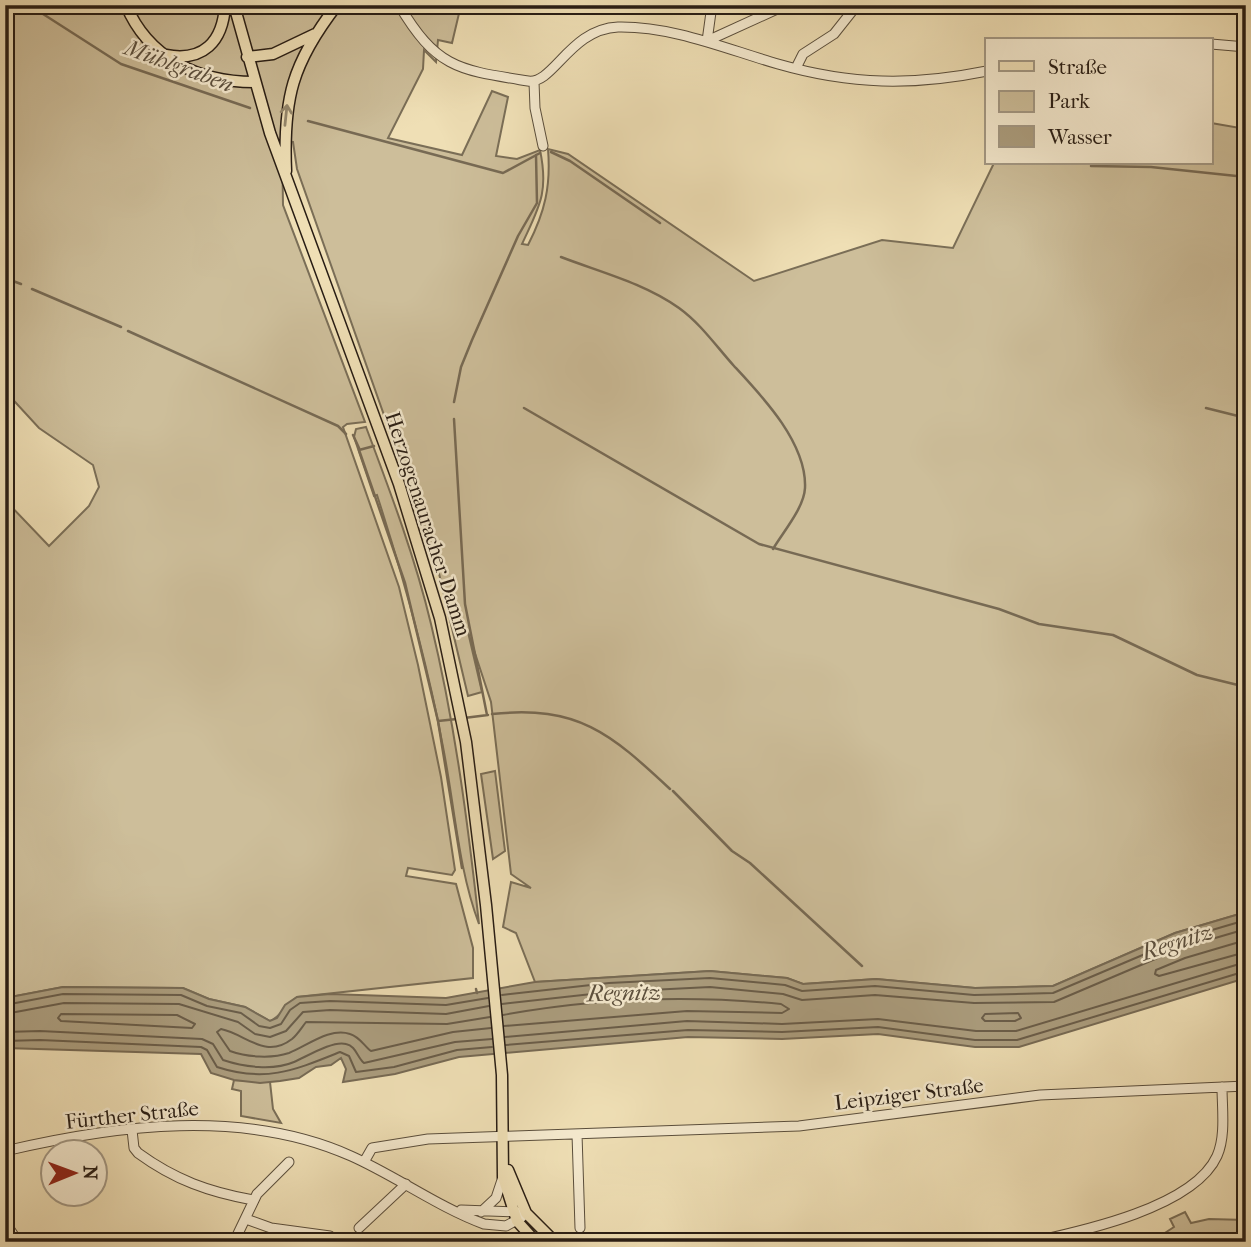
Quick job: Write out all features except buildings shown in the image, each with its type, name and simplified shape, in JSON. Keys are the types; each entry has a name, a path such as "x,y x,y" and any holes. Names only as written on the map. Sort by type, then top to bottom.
{"highway":[{"path":"1200,1242 1246,1241"}],"main road":[{"path":"126,5 141,35 160,53 199,73 225,80 254,82"},
{"path":"160,53 189,57 204,52 221,30 225,5"},
{"name":"Herzogenauracher Damm","path":"234,5 254,82 287,183 399,484 440,618 458,697 472,778 501,1056 505,1136 503,1177"},
{"path":"287,183 286,105 296,73 315,34 337,5"},
{"path":"247,57 273,54 315,34"},
{"name":"Herzogenauracher Damm","path":"505,1157 513,1188 526,1213"},
{"path":"503,1177 515,1217 536,1242"},
{"path":"526,1213 555,1242"}],"street":[{"path":"399,5 427,46 446,62 466,70 534,82 545,78 571,48 597,31 634,28 707,41 796,68 855,79 939,81 985,71"},
{"path":"707,41 712,5"},
{"path":"707,41 786,5"},
{"path":"796,68 803,54 834,34 857,5"},
{"path":"1212,44 1246,47"},
{"path":"534,82 535,108 543,145"},
{"name":"Leipziger Straße","path":"364,1162 369,1152 379,1146 428,1139 799,1126 1040,1095 1246,1086"},
{"path":"1032,1242 1124,1216 1173,1196 1199,1180 1218,1154 1222,1087"},
{"name":"Fürther Straße","path":"5,1151 132,1130 200,1124 241,1126 314,1143 364,1162 456,1210 493,1226 526,1213"},
{"path":"132,1130 134,1148 138,1153 177,1179 203,1190 253,1200"},
{"path":"577,1134 580,1228"},
{"path":"234,1242 253,1200 289,1162"},
{"path":"481,1212 496,1198 503,1177"},
{"path":"359,1228 390,1203 406,1184"},
{"name":"Fürther Straße","path":"456,1210 515,1217"},
{"path":"246,1219 271,1228 330,1236"},
{"path":"5,1222 18,1242"}],"green space":[{"path":"5,5 461,5 452,43 438,40 436,62 424,50 423,69 388,138 462,155 492,91 508,97 496,156 517,159 540,150 543,165 541,199 522,244 528,245 543,210 549,175 548,149 568,154 754,281 882,240 953,248 994,164 1212,164 1212,123 1246,129 1246,912 1175,933 1053,986 975,988 876,979 803,984 787,978 710,971 535,982 516,933 503,927 511,882 531,888 511,874 491,702 468,632 482,692 468,696 437,565 297,169 293,142 282,141 283,205 365,422 343,427 399,587 441,777 455,870 452,875 408,868 406,876 456,884 473,948 473,978 297,997 270,1021 245,1007 209,999 183,988 63,987 5,998 5,500 49,546 89,506 99,487 93,465 39,428 5,391"},
{"path":"366,427 410,549 440,661 460,774 479,924 466,881 437,715 406,589 377,495 374,496 354,437 356,429"},
{"path":"495,771 505,851 493,859 481,774"},
{"path":"234,1080 270,1082 273,1109 281,1123 241,1116 241,1091 232,1089"},
{"path":"1185,1212 1191,1223 1209,1219 1246,1220 1246,1236 1151,1242 1174,1227 1170,1219"}],"water":[{"name":"Regnitz","path":"1246,912 1246,978 1019,1047 975,1047 878,1034 782,1039 688,1037 459,1057 395,1074 343,1082 346,1069 341,1058 331,1065 316,1067 299,1078 260,1083 234,1080 211,1073 201,1054 5,1048 5,998 63,987 183,988 209,999 245,1007 270,1021 277,1018 285,1005 297,997 330,994 446,998 535,982 710,971 787,978 803,984 876,979 975,988 1053,986 1175,933"}],"waterway":[{"name":"Mühlgraben","path":"29,5 121,64 250,108"},
{"path":"308,121 503,173 540,153"},
{"path":"551,152 570,161 660,223"},
{"path":"454,402 461,367 472,340 518,236 537,203 536,155"},
{"path":"1091,166 1151,167 1246,177"},
{"path":"561,257 637,285 679,308 708,335 781,421 799,454 805,488 797,512 773,549"},
{"path":"5,278 21,284"},
{"path":"32,289 121,327"},
{"path":"128,331 338,426 346,434"},
{"path":"524,408 759,544 999,609 1039,624 1113,635 1197,675 1246,687"},
{"path":"1206,408 1246,418"},
{"path":"454,419 465,604 487,715"},
{"path":"353,435 359,448"},
{"path":"374,446 359,450 405,583 438,721"},
{"path":"492,714 548,714 591,727 629,752 670,789"},
{"path":"464,718 488,715"},
{"path":"457,719 438,721 462,868"},
{"path":"673,791 732,851 750,863 862,966"},
{"path":"476,989 477,993"}]}
